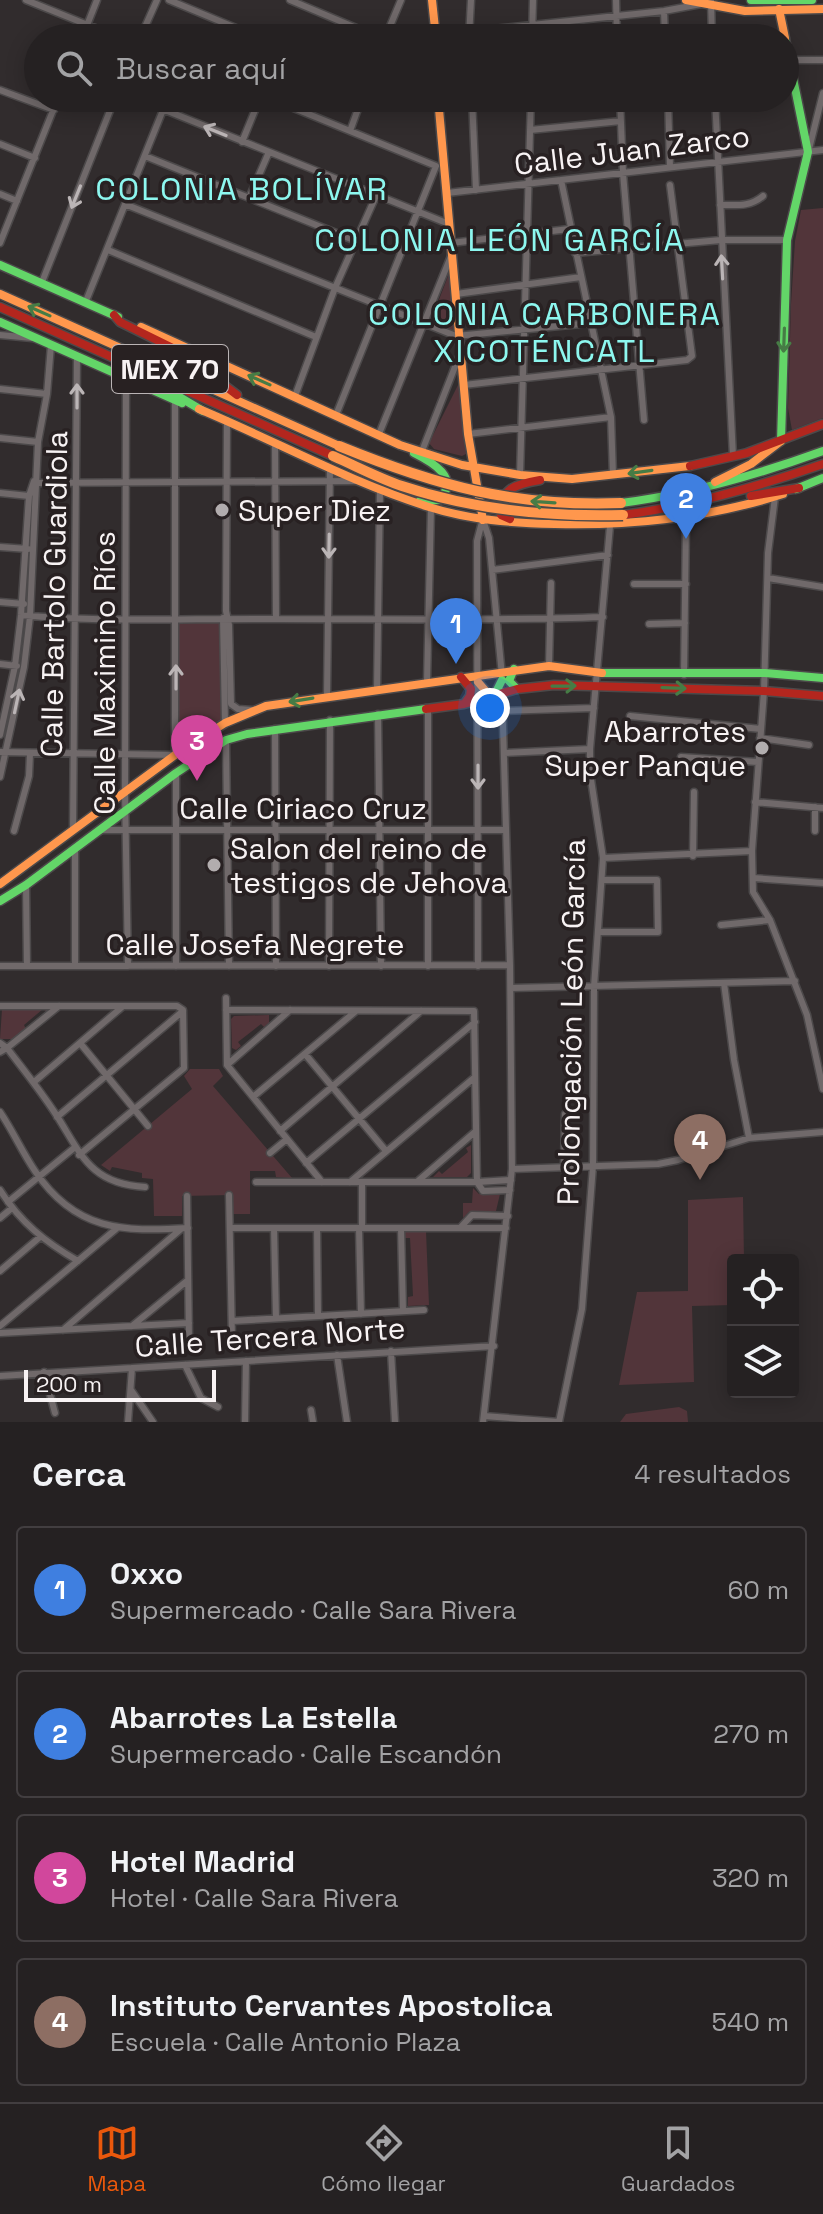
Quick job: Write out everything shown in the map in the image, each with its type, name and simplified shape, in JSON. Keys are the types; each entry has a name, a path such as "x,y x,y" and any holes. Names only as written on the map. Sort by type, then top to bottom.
{"main road":[{"path":"432,0 435,24"},
{"path":"686,0 708,4 823,9"},
{"path":"751,0 779,5 812,0"},
{"path":"781,441 787,240 808,152 799,108"},
{"path":"438,112 440,167 447,193 468,434 483,520"},
{"path":"0,265 379,434 441,469 447,488 443,498 436,502 411,501"},
{"name":"MEX 70","path":"0,294 251,406 400,485 484,507 558,516 623,515 686,506 753,490 823,464"},
{"name":"MEX 70","path":"0,307 336,451 464,492 562,504 621,503 733,483 822,451"},
{"path":"114,315 120,322 179,351 251,406"},
{"path":"0,322 380,490 431,508 483,520 610,526 686,521 757,504 823,478"},
{"path":"135,367 203,411"},
{"path":"400,445 472,467 572,479 695,465 781,441 823,424"},
{"path":"688,493 738,471 781,441"},
{"path":"529,523 501,515 499,504 503,494 510,487 553,478"},
{"path":"686,506 799,488"},
{"path":"0,884 175,755 252,710 461,677 502,676 514,669 549,666 598,673 765,673 823,678"},
{"path":"514,669 509,681 517,689"},
{"path":"491,696 502,676"},
{"path":"461,677 469,683 471,690 464,704"},
{"path":"478,678 483,692 499,703 503,711"},
{"path":"0,901 226,740 330,720 464,704 517,689 596,685 823,696"}],"street":[{"path":"26,0 85,24"},
{"path":"87,24 97,0"},
{"path":"146,24 157,0"},
{"path":"169,0 228,24"},
{"path":"290,0 348,24"},
{"path":"389,24 401,0"},
{"path":"470,24 471,0"},
{"path":"533,0 532,24 708,4 710,24"},
{"path":"616,0 616,24"},
{"path":"664,11 664,24"},
{"path":"799,60 823,60"},
{"path":"0,90 24,99"},
{"path":"808,152 823,93"},
{"path":"0,243 53,112"},
{"path":"42,282 109,112"},
{"path":"86,301 162,112"},
{"path":"168,112 449,224"},
{"path":"242,142 254,112"},
{"path":"303,112 440,167 418,212 336,415"},
{"path":"350,131 357,112"},
{"path":"473,112 476,190"},
{"path":"520,475 531,112"},
{"path":"621,112 644,420"},
{"path":"668,112 670,167"},
{"path":"716,112 733,456"},
{"path":"530,130 621,121"},
{"path":"0,144 35,158"},
{"name":"Calle Juan Zarco","path":"447,193 823,150"},
{"path":"249,198 269,152"},
{"path":"145,156 356,241"},
{"path":"561,180 611,417 613,475"},
{"path":"464,385 687,360 692,356 670,185"},
{"path":"0,194 17,201"},
{"path":"295,396 335,288 376,196"},
{"path":"720,205 745,205 763,196"},
{"path":"127,205 460,337 591,323"},
{"path":"379,434 451,248 569,229"},
{"path":"575,253 721,240 787,240"},
{"path":"108,250 316,337"},
{"path":"456,294 581,277"},
{"path":"0,335 34,338"},
{"path":"0,735 15,666 51,345"},
{"path":"422,451 460,354"},
{"name":"Calle Bartolo Guardiola","path":"73,830 77,358"},
{"name":"Calle Maximino Ríos","path":"126,380 125,793 128,966"},
{"path":"0,389 47,394"},
{"path":"3,752 175,755 175,400"},
{"path":"468,434 611,417"},
{"path":"225,723 227,420"},
{"path":"0,438 38,442"},
{"path":"275,443 276,619"},
{"path":"327,696 330,468"},
{"path":"35,481 359,481"},
{"path":"0,777 24,667 31,605 29,496 35,481"},
{"path":"377,689 380,490"},
{"path":"0,493 29,496"},
{"path":"775,497 752,851 753,892 770,920 795,981 807,1015 823,1089"},
{"path":"427,682 431,508"},
{"path":"483,520 489,538 502,676"},
{"path":"478,678 477,541 483,520"},
{"path":"684,675 686,521"},
{"name":"Prolongación León García","path":"559,1422 582,1309 593,1166 594,987 603,858 590,773 590,749 610,526"},
{"path":"0,547 28,549"},
{"path":"492,570 608,555"},
{"path":"768,578 823,587"},
{"path":"549,666 551,583"},
{"path":"634,584 686,584"},
{"path":"0,602 31,605"},
{"path":"21,615 77,619 225,616 498,620 603,617"},
{"path":"225,616 231,704 238,709 252,710"},
{"path":"649,624 685,623"},
{"path":"0,664 24,667"},
{"path":"478,966 478,830 491,696"},
{"path":"559,1422 484,1419 512,1169 511,988 503,711 594,708"},
{"path":"428,709 428,966"},
{"path":"378,714 381,966"},
{"path":"630,716 761,729"},
{"path":"329,966 330,720"},
{"path":"275,729 276,966"},
{"path":"760,738 809,745"},
{"path":"226,740 229,966"},
{"path":"504,753 590,749"},
{"path":"14,831 29,776 30,754"},
{"path":"681,757 758,762"},
{"path":"176,773 176,966"},
{"path":"693,856 694,792"},
{"path":"755,802 819,808 815,831"},
{"name":"Calle Ciriaco Cruz","path":"100,830 506,830"},
{"path":"75,848 75,966"},
{"path":"603,858 752,851"},
{"path":"753,878 823,883"},
{"path":"600,932 658,932 657,880 602,880"},
{"path":"26,885 27,966"},
{"path":"721,925 770,920"},
{"name":"Calle Josefa Negrete","path":"0,966 510,965"},
{"path":"511,988 795,981"},
{"path":"724,983 749,1138"},
{"path":"226,998 227,1065 322,1182"},
{"path":"0,1006 177,1006 183,1010"},
{"path":"60,1006 2,1047 34,1082 89,1167 118,1183 145,1187"},
{"path":"34,1082 123,1006"},
{"path":"57,1117 183,1010"},
{"path":"79,1155 184,1068 183,1010"},
{"path":"226,1010 474,1011 477,1182 483,1191 510,1190"},
{"path":"227,1065 290,1010"},
{"path":"253,1097 356,1011"},
{"path":"280,1131 421,1011"},
{"path":"306,1163 475,1022"},
{"path":"80,1043 148,1126"},
{"path":"305,1054 386,1151"},
{"path":"350,1182 475,1077"},
{"path":"0,1112 39,1176 57,1197 76,1211 116,1229 142,1232 184,1229"},
{"path":"564,1167 565,1114"},
{"path":"417,1182 476,1131"},
{"path":"512,1169 658,1164 749,1138 823,1132"},
{"path":"270,1153 287,1139"},
{"path":"0,1218 39,1176 74,1148"},
{"path":"256,1182 511,1180"},
{"path":"361,1314 362,1182"},
{"path":"0,1190 40,1237 78,1261"},
{"path":"229,1195 232,1338"},
{"path":"187,1196 184,1229 189,1338"},
{"path":"460,1228 472,1215 508,1216"},
{"path":"230,1228 506,1228"},
{"path":"274,1228 276,1318"},
{"path":"317,1228 318,1316"},
{"path":"401,1228 403,1311"},
{"path":"0,1326 116,1229"},
{"path":"63,1330 184,1229"},
{"path":"0,1271 40,1237"},
{"path":"132,1326 188,1280"},
{"path":"232,1321 424,1310"},
{"path":"0,1333 189,1323"},
{"name":"Calle Tercera Norte","path":"0,1376 494,1346"},
{"path":"391,1351 395,1422"},
{"path":"337,1355 347,1422"},
{"path":"245,1422 246,1361"},
{"path":"185,1365 201,1398 218,1407"},
{"path":"128,1422 132,1368"},
{"path":"44,1372 55,1413"},
{"path":"131,1390 153,1422"},
{"path":"311,1410 313,1422"}],"shaded area":[{"path":"823,208 823,418 792,430 788,408 795,241 801,210"},
{"path":"450,271 456,333 430,323"},
{"path":"459,383 466,454 462,456 434,449 429,443"},
{"path":"223,619 224,722 177,753 177,620"},
{"path":"46,1007 47,1012 43,1009 24,1025 26,1029 15,1039 0,1039 2,1009"},
{"path":"269,1015 269,1023 264,1027 261,1024 238,1042 241,1046 236,1050 232,1048 231,1019 234,1016"},
{"path":"190,1069 219,1069 223,1076 213,1086 292,1178 276,1177 275,1171 250,1171 250,1214 232,1214 232,1195 182,1196 182,1216 154,1216 153,1179 142,1178 142,1173 112,1167 110,1171 101,1165 192,1089 184,1076"},
{"path":"471,1145 471,1173 467,1177 433,1177 439,1171 442,1174 468,1152 466,1148"},
{"path":"473,1188 479,1194 500,1194 496,1211 469,1212 463,1218 463,1203 472,1203"},
{"path":"743,1197 744,1254 727,1254 727,1305 692,1306 694,1382 619,1385 637,1292 688,1291 688,1200"},
{"path":"405,1231 426,1231 429,1305 408,1306 408,1297 413,1296 410,1238 405,1238"},
{"path":"679,1407 687,1411 688,1422 620,1422 626,1414"}],"traffic: fast":[{"path":"751,0 812,0"},
{"path":"781,441 787,240 808,152 799,108"},
{"path":"0,265 118,317"},
{"path":"0,322 182,403"},
{"path":"156,383 203,411"},
{"path":"621,503 724,483 823,451"},
{"path":"414,453 436,466 446,478 447,485 439,500 420,501"},
{"path":"796,489 823,478"},
{"path":"514,669 509,681 517,689"},
{"path":"602,673 765,673 823,678"},
{"path":"495,694 502,680"},
{"path":"0,901 226,740 247,734 426,709"}],"traffic: slow":[{"path":"432,0 435,24"},
{"path":"686,0 745,11 823,9"},
{"path":"779,9 782,24"},
{"path":"439,112 468,434 483,520"},
{"path":"0,294 339,446"},
{"path":"141,327 400,445 462,465 520,475 572,479 690,466"},
{"path":"199,409 370,486 429,507 476,518 555,524 642,522 699,515 783,494"},
{"path":"715,482 751,464 781,441"},
{"path":"339,446 409,472 477,491 546,501 621,503"},
{"path":"333,456 393,483 456,501 539,513 623,515"},
{"path":"0,884 175,755 225,723 266,706 549,666 602,673"},
{"path":"478,682 503,711"}],"traffic: jam":[{"path":"0,307 333,456"},
{"path":"114,315 120,322 179,351 237,395"},
{"path":"690,466 747,453 823,424"},
{"path":"623,515 724,495 823,464"},
{"path":"510,519 501,515 506,493 524,483 540,480"},
{"path":"751,496 799,488"},
{"path":"461,677 471,689 465,703"},
{"path":"426,709 464,704 517,689 554,685 764,691 823,696"}],"place":[{"name":"Super Diez","path":"222,510"},
{"name":"Abarrotes La Estella","path":"686,539"},
{"name":"Oxxo","path":"456,664"},
{"name":"Abarrotes Super Panque","path":"762,748"},
{"name":"Hotel Madrid","path":"197,781"},
{"name":"Salon del reino de testigos de Jehova","path":"214,865"},
{"name":"Instituto Cervantes Apostolica","path":"700,1180"}],"district":[{"name":"COLONIA BOLÍVAR","path":"242,189"},
{"name":"COLONIA LEÓN GARCÍA","path":"500,240"},
{"name":"COLONIA CARBONERA XICOTÉNCATL","path":"545,332"}]}
